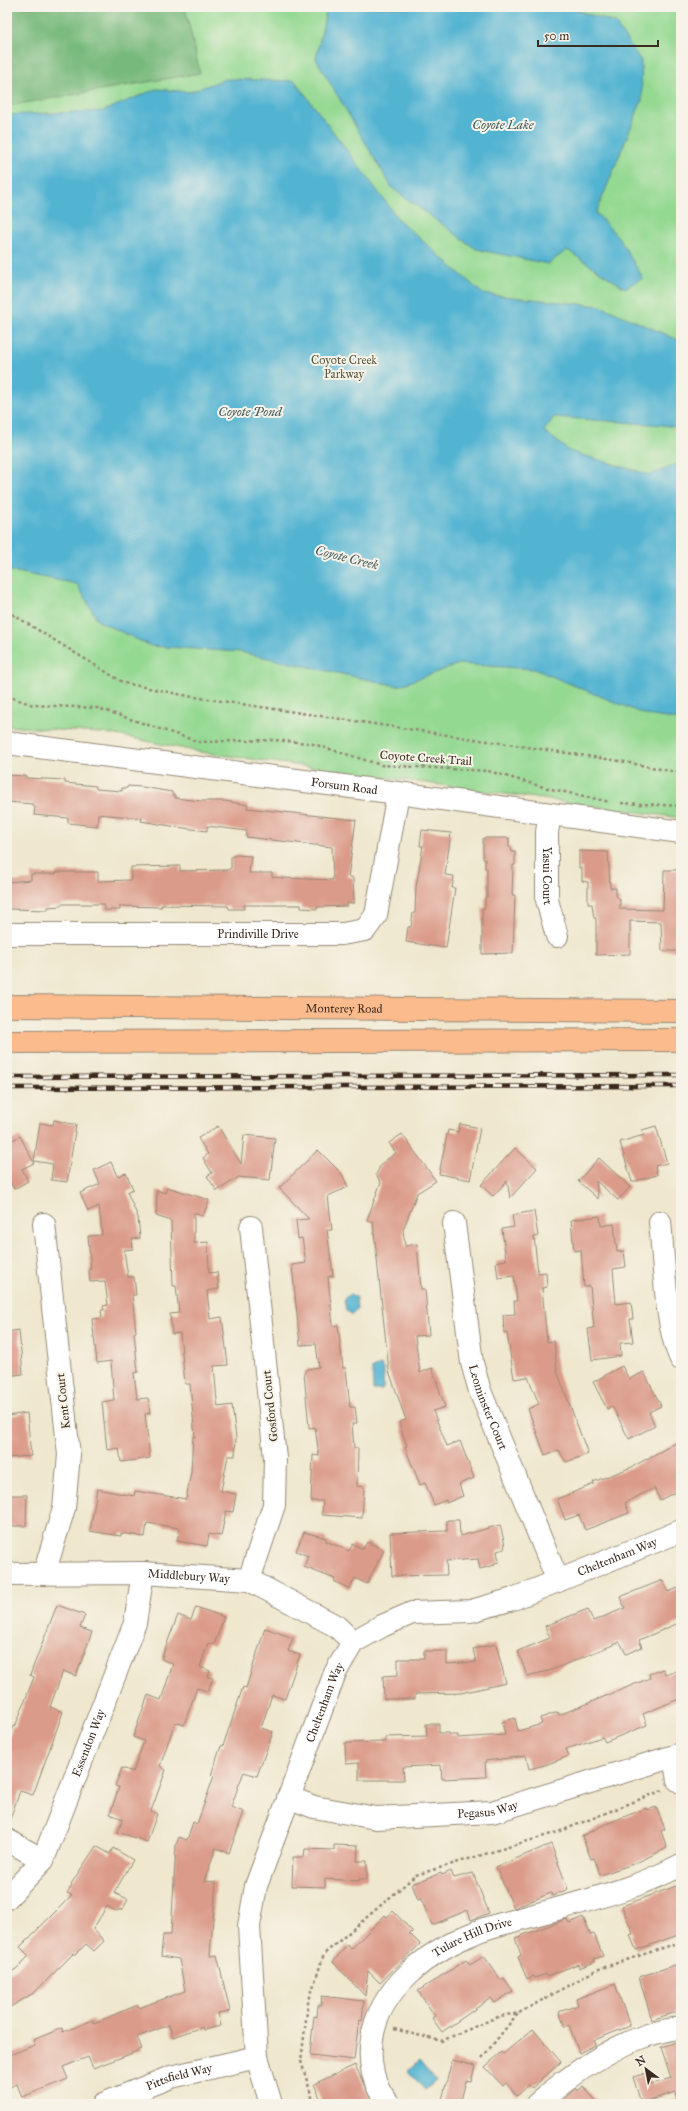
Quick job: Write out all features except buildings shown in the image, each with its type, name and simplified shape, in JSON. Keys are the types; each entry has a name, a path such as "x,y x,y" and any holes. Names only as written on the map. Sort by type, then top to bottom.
{"main road":[{"name":"Monterey Road","path":"7,1006 681,1011"},
{"path":"7,1042 681,1040"}],"street":[{"name":"Forsum Road","path":"7,743 398,793 681,832"},
{"name":"Prindiville Drive","path":"7,934 342,934 365,930 376,915 398,793"},
{"name":"Yasui Court","path":"550,815 547,832 547,900 557,936"},
{"path":"660,1222 670,1321 677,1351 681,1359"},
{"name":"Leominster Court","path":"454,1223 472,1363 480,1391 558,1581"},
{"name":"Kent Court","path":"44,1224 69,1455 64,1508 44,1574"},
{"name":"Gosford Court","path":"249,1580 274,1505 275,1458 251,1228"},
{"name":"Cheltenham Way","path":"271,2104 257,2057 249,1926 256,1886 335,1673 353,1642 382,1626 412,1613 471,1611 513,1599 681,1531"},
{"name":"Middlebury Way","path":"7,1574 143,1573 249,1580 336,1626 353,1642"},
{"name":"Essendon Way","path":"7,1898 43,1860 135,1623 143,1573"},
{"path":"672,1786 678,1780 678,1755"},
{"name":"Pegasus Way","path":"288,1797 314,1807 376,1818 492,1812 678,1755"},
{"path":"7,1840 43,1860"},
{"name":"Tulare Hill Drive","path":"389,2104 383,2097 374,2077 369,2056 374,2024 382,2005 403,1979 437,1952 468,1936 654,1879 681,1865"},
{"path":"537,2104 579,2070 614,2049 645,2036 681,2027"},
{"name":"Pittsfield Way","path":"103,2104 171,2077 257,2057"}],"path":[{"path":"7,610 124,683 188,696 620,761 681,773"},
{"name":"Coyote Creek Trail","path":"7,696 33,705 97,708 199,742 272,740 310,743 380,765 488,771 547,788 616,803 681,806"},
{"path":"314,2104 301,2061 308,2003 324,1954 416,1875 561,1831 672,1786"},
{"path":"374,2024 441,2041 500,2016 519,2013 596,1970 681,1942"},
{"path":"482,2058 519,2013"},
{"path":"662,2104 681,2098"}],"green space":[{"name":"Coyote Pond","path":"7,7 681,7 681,818 200,752 112,734 7,726"},
{"path":"7,7 185,7 200,73 7,106"}],"water":[{"name":"Coyote Lake","path":"327,7 567,7 615,23 641,61 642,100 596,213 619,238 643,278 625,288 567,250 548,264 476,249 392,188 316,59"},
{"name":"Coyote Pond","path":"225,79 295,81 400,221 483,294 600,306 681,341 681,428 663,425 554,417 544,431 569,451 650,475 681,463 681,720 646,715 534,669 459,664 398,686 240,652 151,646 98,621 77,584 7,570 7,115 103,111 156,89 190,92"},
{"path":"350,1294 356,1297 357,1309 353,1314 350,1314 346,1310 344,1299"},
{"path":"381,1365 384,1371 383,1388 382,1390 373,1390 372,1368"},
{"path":"419,2061 436,2081 425,2090 408,2071"}],"railway":[{"path":"7,1077 681,1075"},
{"path":"7,1088 681,1086"}],"park label":[{"name":"Coyote Creek Parkway","path":"344,367"}],"water label":[{"name":"Coyote Creek","path":"347,557"}]}
